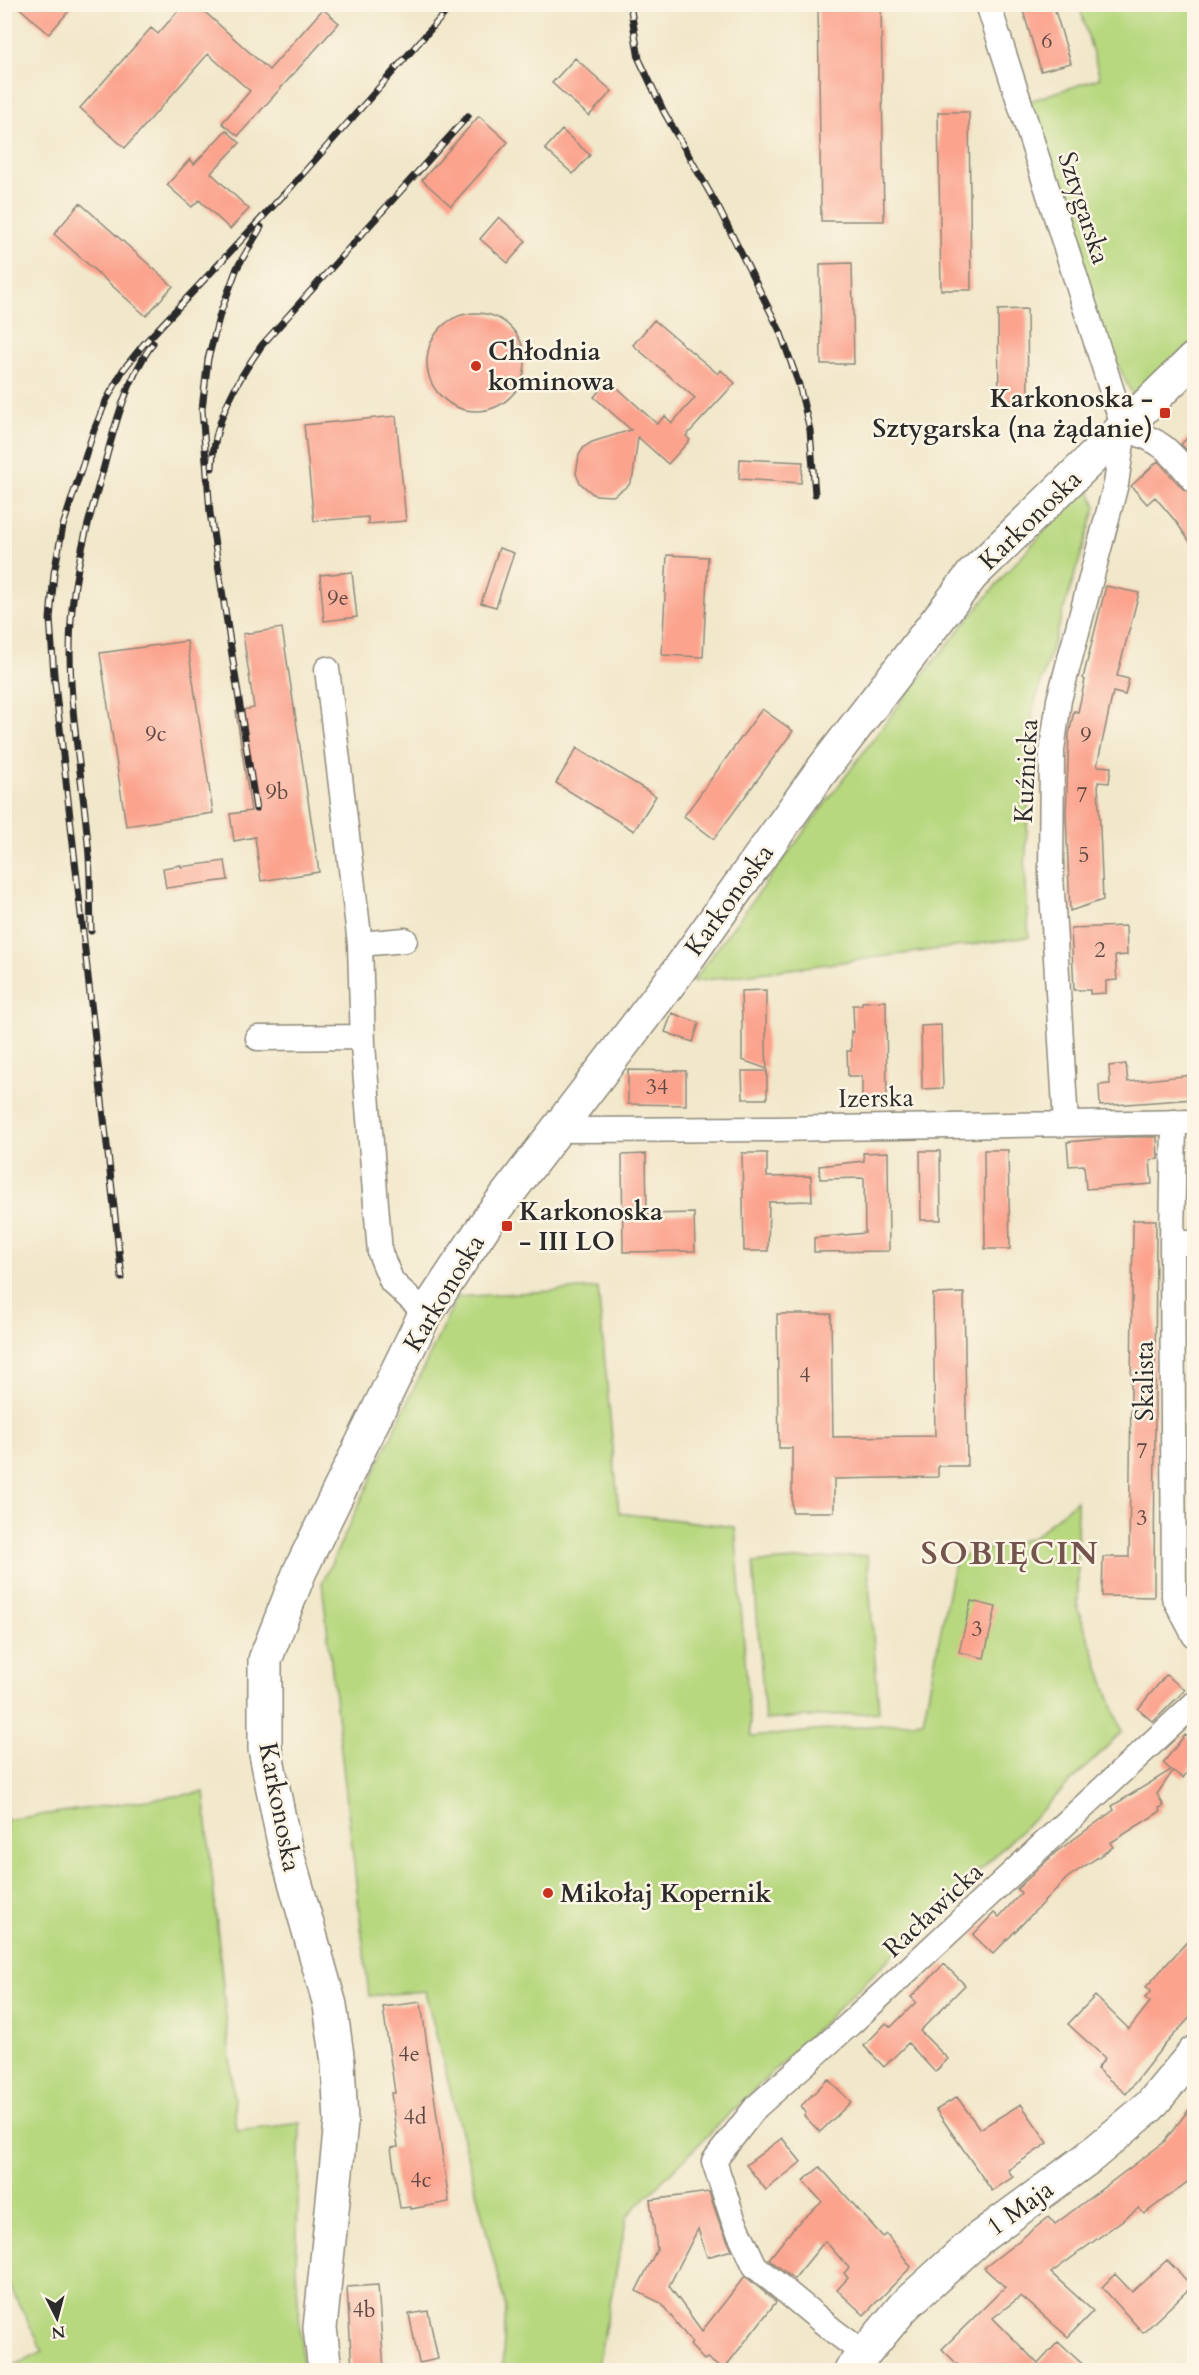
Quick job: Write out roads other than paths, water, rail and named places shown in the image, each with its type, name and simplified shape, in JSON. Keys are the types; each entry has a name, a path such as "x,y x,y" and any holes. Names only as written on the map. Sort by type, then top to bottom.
{"main road":[{"name":"Karkonoska","path":"325,2370 320,2328 341,2122 338,2063 330,2005 284,1843 265,1749 265,1660 300,1571 426,1313 490,1217 674,977 826,764 966,583 1194,359"},
{"name":"1 Maja","path":"858,2362 904,2306 962,2253 1087,2159 1150,2106 1194,2053"}],"street":[{"name":"Sztygarska","path":"988,4 1124,429"},
{"path":"1124,429 1148,436 1170,452 1194,480"},
{"name":"Kuźnicka","path":"1066,1123 1051,876 1052,750 1059,700 1116,483 1124,429"},
{"path":"327,669 360,944 362,1036 380,1254 392,1282 426,1313"},
{"path":"360,944 405,940"},
{"path":"258,1038 362,1036"},
{"name":"Izerska","path":"559,1126 570,1130 774,1129 1184,1122"},
{"name":"Skalista","path":"1184,1122 1174,1597 1194,1635"},
{"name":"Racławicka","path":"858,2362 835,2332 755,2266 733,2219 714,2161 756,2107 851,2023 1194,1704"}],"railway":[{"path":"284,195 453,4"},
{"path":"630,4 639,59 664,112 719,209 780,331 799,385 810,430 815,494"},
{"path":"212,468 213,451 221,419 243,373 262,345 468,116"},
{"path":"122,1278 54,675 50,619 54,573 63,526 94,430 106,401 123,370 143,345 288,190"},
{"path":"256,809 210,513 202,409 208,359 220,314 237,268 261,227"},
{"path":"91,931 89,855 71,677 71,621 75,583 117,420 135,373 153,343"}],"place":[{"name":"Chłodnia kominowa","path":"476,366"},
{"name":"Karkonoska - Sztygarska (na żądanie)","path":"1165,413"},
{"name":"Karkonoska - III LO","path":"507,1226"},
{"name":"Mikołaj Kopernik","path":"548,1893"}],"district":[{"name":"SOBIĘCIN","path":"1010,1554"}]}
